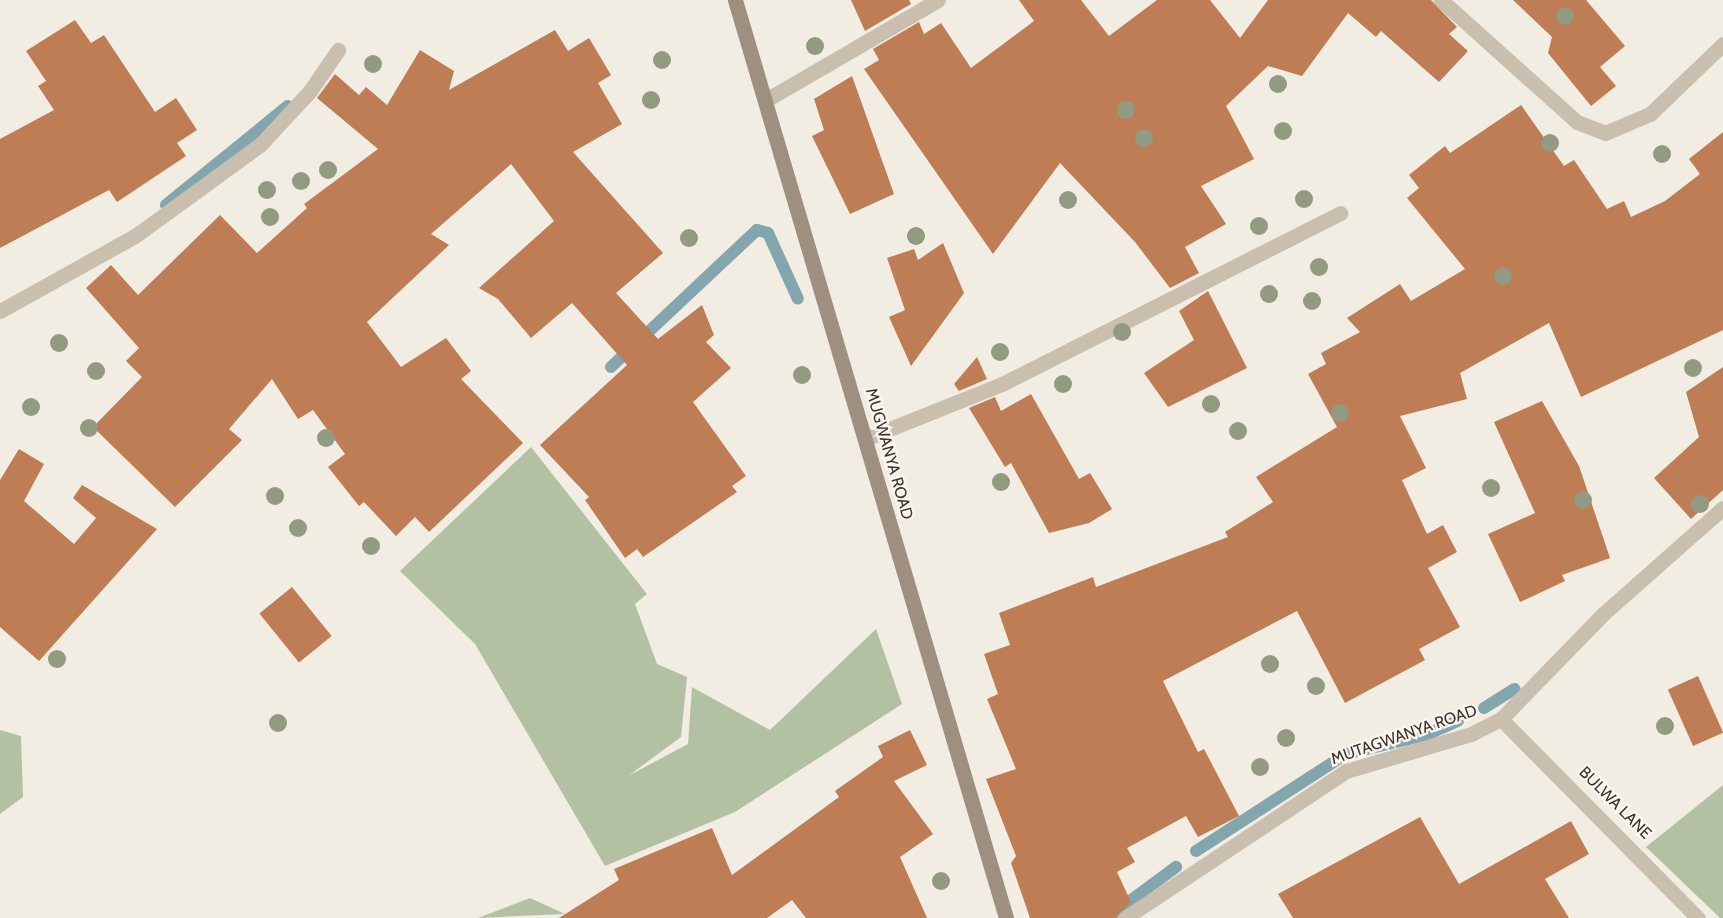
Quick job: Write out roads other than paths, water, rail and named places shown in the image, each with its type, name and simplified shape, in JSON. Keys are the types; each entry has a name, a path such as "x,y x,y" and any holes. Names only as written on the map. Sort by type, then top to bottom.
{"street":[{"name":"MUGWANYA ROAD","path":"735,0 867,438 1006,918"},
{"path":"766,100 938,0"},
{"path":"1441,0 1577,122 1605,133 1650,114 1723,44"},
{"path":"0,311 135,236 260,145 310,91 338,50"},
{"path":"867,438 1002,384 1340,213"},
{"name":"MUTAGWANYA ROAD","path":"1125,918 1346,771 1471,734 1501,719 1603,614 1723,508"},
{"name":"BULWA LANE","path":"1501,719 1698,918"}],"waterway":[{"path":"166,205 288,106"},
{"path":"611,367 757,230 768,233 798,299"},
{"path":"1484,708 1514,689"},
{"path":"1196,851 1346,754 1426,735 1458,721"},
{"path":"1107,918 1176,867"}]}
